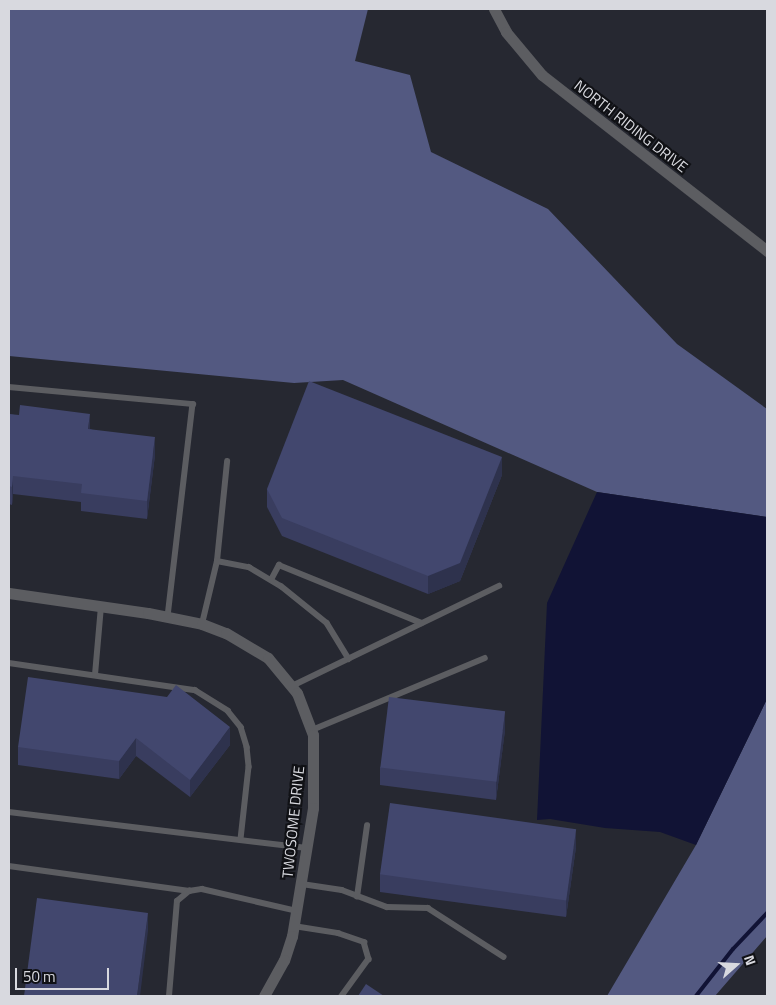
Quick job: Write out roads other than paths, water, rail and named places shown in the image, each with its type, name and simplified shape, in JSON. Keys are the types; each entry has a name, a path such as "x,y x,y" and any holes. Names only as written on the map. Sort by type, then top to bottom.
{"street":[{"name":"NORTH RIDING DRIVE","path":"494,9 506,32 542,75 767,251"},
{"name":"TWOSOME DRIVE","path":"9,593 168,616 202,624 255,649 268,658 292,686 307,713 312,730 316,783 302,884 294,926 284,960 264,996"}],"lane":[{"path":"9,387 193,404 168,616"},
{"path":"202,624 217,561 227,462"},
{"path":"217,561 249,567 270,580 326,623 348,659"},
{"path":"270,580 279,565 422,623"},
{"path":"292,686 499,586"},
{"path":"95,675 101,607"},
{"path":"312,730 485,658"},
{"path":"9,662 195,690 228,710 241,728 247,747 249,767 241,840"},
{"path":"9,812 307,848"},
{"path":"357,897 367,826"},
{"path":"9,866 189,891 202,889 297,910"},
{"path":"302,884 342,890 387,907 428,908 504,957"},
{"path":"169,996 177,900 189,891"},
{"path":"294,926 347,935 364,942 369,958 342,996"}],"waterway":[{"path":"696,996 733,949 767,913"}]}
